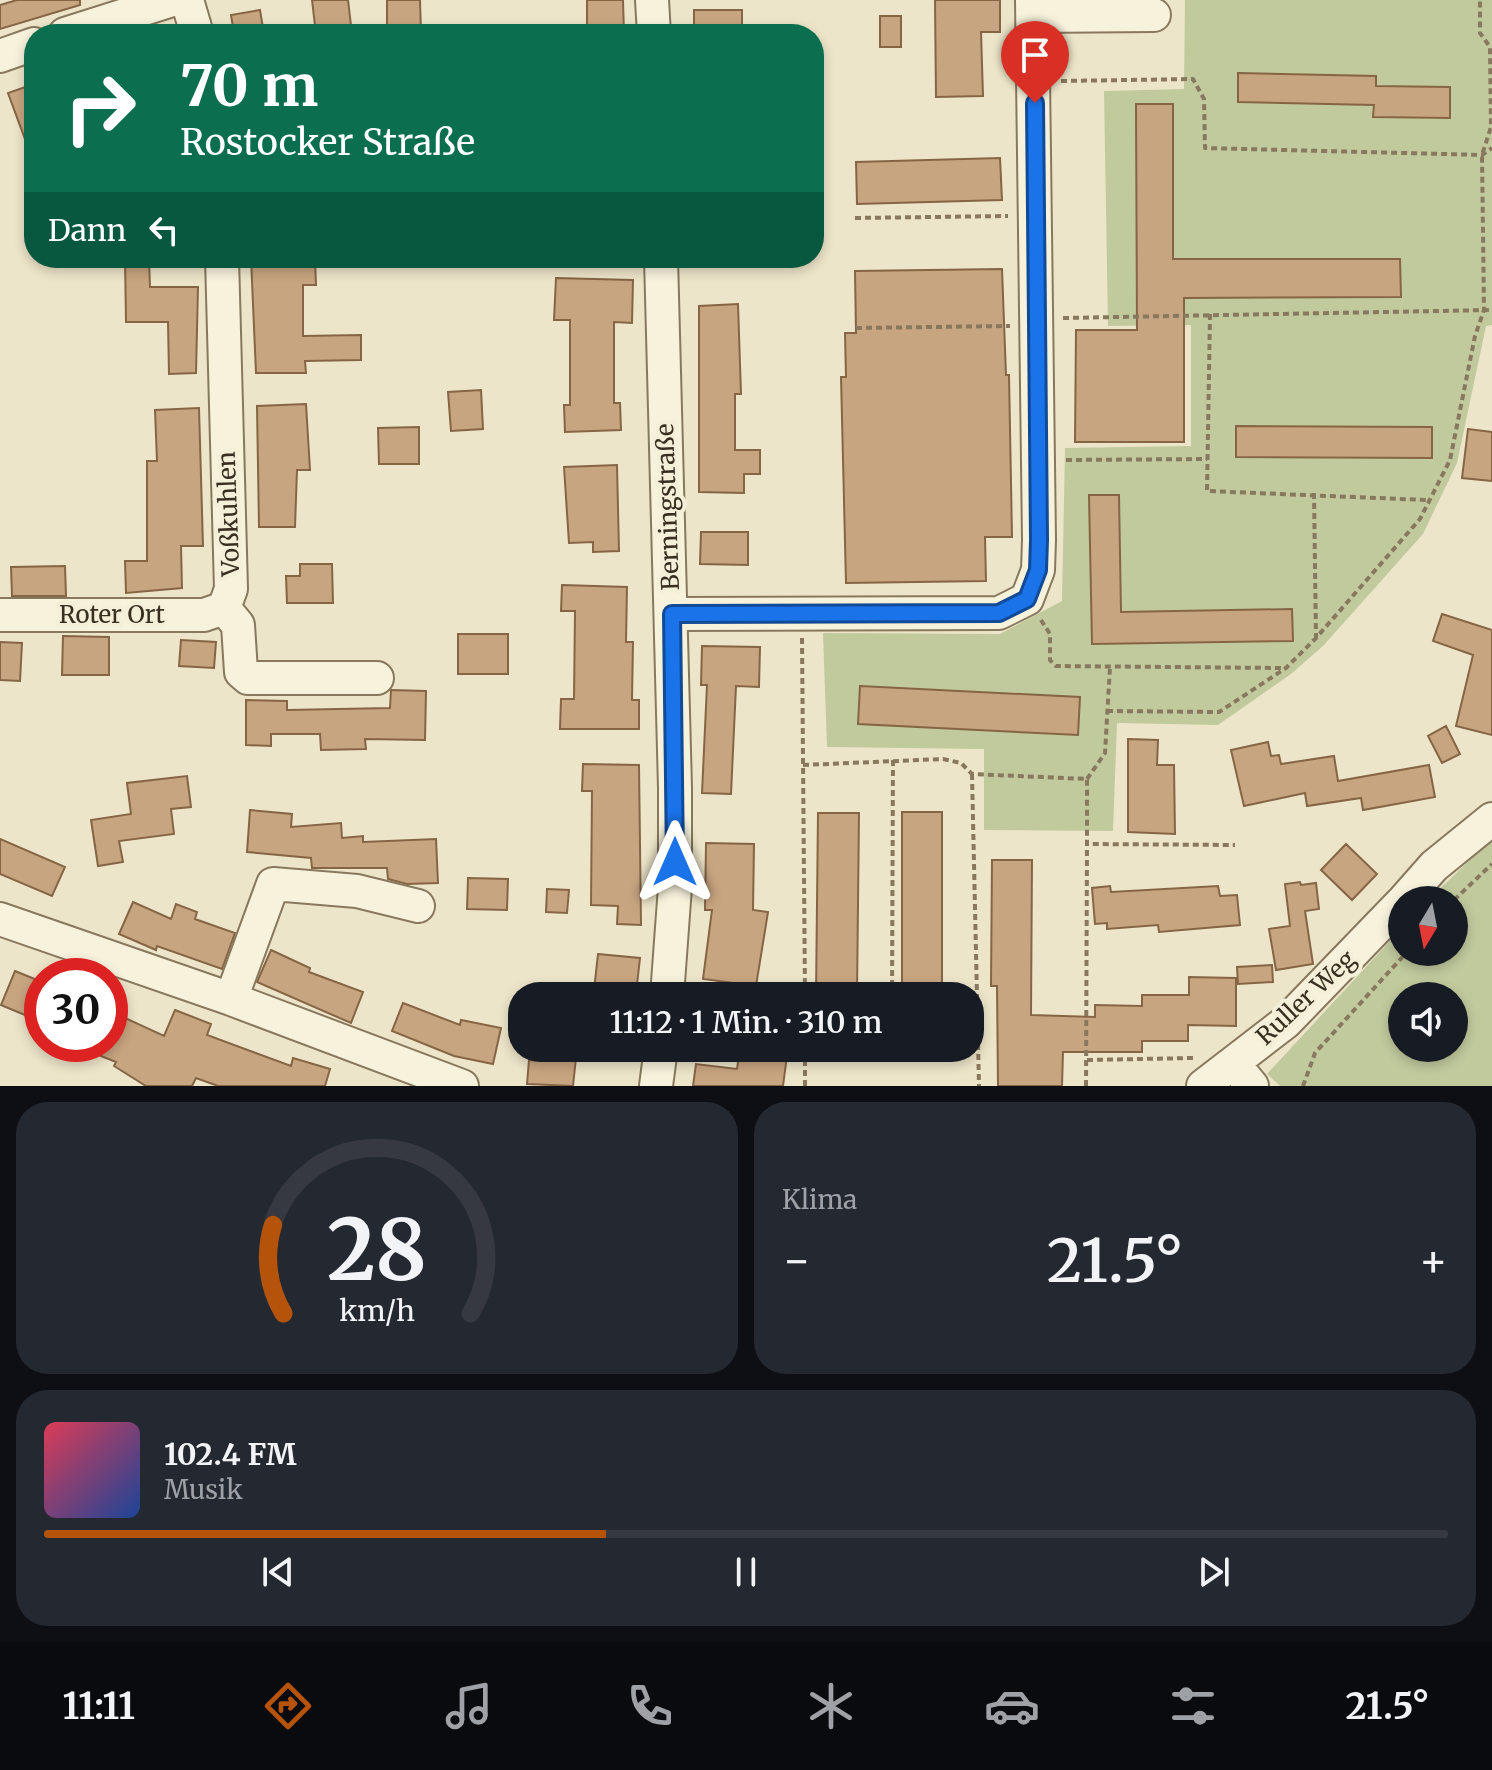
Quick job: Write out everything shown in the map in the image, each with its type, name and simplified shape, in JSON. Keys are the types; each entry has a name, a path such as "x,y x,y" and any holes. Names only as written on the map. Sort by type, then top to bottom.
{"street":[{"path":"96,24 172,0"},
{"path":"187,0 194,24"},
{"path":"652,0 653,24"},
{"path":"672,614 999,613 1027,599 1038,570 1033,8 1154,15"},
{"path":"0,56 24,48"},
{"name":"Voßkuhlen","path":"222,268 231,589 224,608 238,625 241,672 248,678 377,678"},
{"name":"Berningstraße","path":"661,268 672,614 675,887 668,982"},
{"name":"Roter Ort","path":"0,615 204,615 224,608"},
{"name":"Ruller Weg","path":"1416,886 1434,866 1492,819"},
{"path":"231,999 273,884 357,891 418,906"},
{"name":"Ruller Weg","path":"1203,1086 1243,1075 1286,1022 1388,917"},
{"path":"0,919 231,999 462,1086"},
{"path":"656,1086 659,1062"}],"path":[{"path":"1107,711 1219,712 1286,668 1420,519 1450,460 1475,336 1484,310 1482,155 1491,127 1491,47 1480,33 1480,0"},
{"path":"1035,82 1193,79 1204,99 1205,148 1482,155 1492,148"},
{"path":"855,218 1036,215"},
{"path":"856,328 1210,314 1492,310"},
{"path":"1210,314 1207,491 1314,493 1334,499 1427,500"},
{"path":"1036,461 1207,459"},
{"path":"1314,493 1316,638"},
{"path":"1027,599 1050,634 1050,660 1056,666 1286,668"},
{"path":"802,614 805,982"},
{"path":"1086,1086 1087,779 1105,753 1110,667"},
{"path":"803,765 943,759 961,763 972,774 1087,779"},
{"path":"892,982 893,760"},
{"path":"972,774 976,982"},
{"path":"1087,844 1235,845"},
{"path":"1468,887 1492,864"},
{"path":"1303,1086 1315,1053 1394,966"},
{"path":"1087,1060 1215,1058 1243,1075"},
{"path":"805,1062 805,1086"},
{"path":"978,1062 979,1086"}],"green space":[{"path":"1185,0 1492,0 1492,325 1486,326 1457,463 1423,534 1323,646 1291,674 1218,725 1117,723 1113,831 984,830 984,749 827,747 823,633 1000,634 1062,601 1065,448 1191,446 1191,325 1108,326 1104,91 1184,89"},
{"path":"1492,839 1492,1086 1280,1086 1267,1074 1388,943 1388,966 1468,966 1468,886 1443,886"}],"building":[{"path":"17,0 80,0 80,5 0,29 0,5"},
{"path":"312,0 348,0 351,24 315,24"},
{"path":"387,0 420,0 421,24 387,24"},
{"path":"587,0 623,0 624,24 587,24"},
{"path":"935,0 1000,0 1000,32 981,32 983,96 936,97"},
{"path":"260,10 262,24 232,24 231,15"},
{"path":"694,10 742,10 742,24 694,24"},
{"path":"880,16 901,16 901,47 880,47"},
{"path":"1238,73 1376,76 1376,86 1450,87 1450,118 1373,117 1374,105 1238,102"},
{"path":"24,87 24,136 8,93"},
{"path":"1136,104 1173,104 1173,259 1400,259 1401,297 1184,298 1184,442 1075,442 1076,330 1137,330"},
{"path":"1000,158 1002,200 857,204 856,162"},
{"path":"125,268 149,268 150,287 198,287 196,373 169,374 168,322 126,322"},
{"path":"251,268 315,268 316,285 303,285 303,336 361,335 361,360 305,361 306,373 256,373"},
{"path":"1002,269 1006,375 1009,375 1012,537 985,537 986,581 846,583 841,377 846,377 845,333 856,333 855,271"},
{"path":"556,278 633,280 632,323 614,322 614,403 620,403 621,430 565,432 564,405 570,405 570,320 554,320"},
{"path":"738,304 741,394 735,394 735,450 760,450 760,474 744,474 744,493 699,492 699,306"},
{"path":"481,390 483,429 451,431 448,392"},
{"path":"306,404 310,470 297,470 295,527 259,527 257,406"},
{"path":"199,408 203,546 181,546 182,588 126,593 125,561 147,561 147,461 157,461 155,410"},
{"path":"1236,426 1432,427 1432,458 1236,457"},
{"path":"419,427 419,464 379,464 378,428"},
{"path":"1468,429 1492,432 1492,481 1462,478"},
{"path":"617,465 619,551 593,552 593,542 569,543 564,467"},
{"path":"1089,495 1119,495 1121,612 1292,609 1293,641 1092,644"},
{"path":"701,532 748,532 748,565 700,564"},
{"path":"300,564 332,564 333,603 287,603 286,576 300,576"},
{"path":"65,566 66,596 12,596 11,567"},
{"path":"562,585 627,587 626,642 633,642 632,700 639,700 639,729 560,729 561,699 574,699 575,611 561,611"},
{"path":"1442,614 1492,630 1492,735 1456,726 1473,655 1433,641"},
{"path":"458,634 508,634 508,674 458,674"},
{"path":"63,636 109,637 109,675 62,675"},
{"path":"181,640 216,642 214,668 179,666"},
{"path":"0,642 22,643 20,681 0,680"},
{"path":"702,646 760,647 759,687 736,686 731,794 702,793 707,685 701,685"},
{"path":"860,686 1080,697 1078,735 858,724"},
{"path":"391,690 426,691 425,740 365,739 366,749 321,750 320,734 271,734 271,746 246,745 246,700 287,701 287,710 390,708"},
{"path":"1446,726 1460,754 1442,763 1428,736"},
{"path":"1128,739 1158,740 1157,765 1174,765 1175,834 1128,832"},
{"path":"1268,742 1271,756 1279,755 1281,764 1334,756 1338,781 1429,765 1435,797 1363,810 1361,798 1307,806 1305,793 1244,806 1231,750"},
{"path":"583,764 639,765 641,925 617,924 618,906 591,905 592,791 582,791"},
{"path":"187,776 191,807 171,809 174,834 119,841 123,862 98,866 91,820 131,814 127,783"},
{"path":"250,810 292,814 291,827 341,823 342,838 363,836 363,842 436,839 438,883 407,884 388,879 387,868 312,868 311,858 247,852"},
{"path":"902,812 942,812 942,982 902,982"},
{"path":"818,813 859,813 857,982 816,982"},
{"path":"0,839 65,867 52,896 0,874"},
{"path":"706,843 754,844 753,910 768,912 757,982 703,979 712,910 705,910"},
{"path":"1346,844 1377,874 1352,900 1321,870"},
{"path":"992,860 1032,860 1031,1015 1095,1017 1095,1005 1142,1006 1142,995 1189,995 1189,977 1236,978 1236,1026 1188,1025 1188,1041 1142,1041 1142,1052 1063,1052 1062,1086 998,1086 997,986 991,986"},
{"path":"468,878 508,879 507,910 467,909"},
{"path":"1300,882 1301,885 1316,883 1319,909 1305,911 1313,964 1276,970 1269,929 1290,926 1285,884"},
{"path":"1110,886 1111,892 1218,886 1220,896 1237,895 1240,925 1159,932 1158,925 1107,929 1107,923 1095,924 1092,888"},
{"path":"547,889 569,890 567,913 546,912"},
{"path":"133,902 171,919 176,904 197,912 195,919 235,933 222,969 157,946 156,950 119,934"},
{"path":"271,950 310,968 309,972 363,992 351,1023 257,982"},
{"path":"598,954 640,958 637,982 595,982"},
{"path":"1272,965 1273,982 1238,984 1237,967"},
{"path":"15,971 24,975 24,1015 1,1005"},
{"path":"403,1003 460,1025 461,1020 501,1028 493,1064 454,1056 392,1031"},
{"path":"175,1010 211,1024 207,1035 291,1066 293,1058 330,1069 325,1086 218,1086 196,1078 192,1086 146,1086 114,1066 116,1062 128,1062 128,1019 164,1036"},
{"path":"529,1062 576,1062 573,1086 527,1084"},
{"path":"738,1062 786,1062 783,1086 693,1086 696,1064 737,1069"}],"route":[{"path":"675,862 672,614 999,613 1027,599 1038,570 1039,540 1036,489 1035,103"}]}
